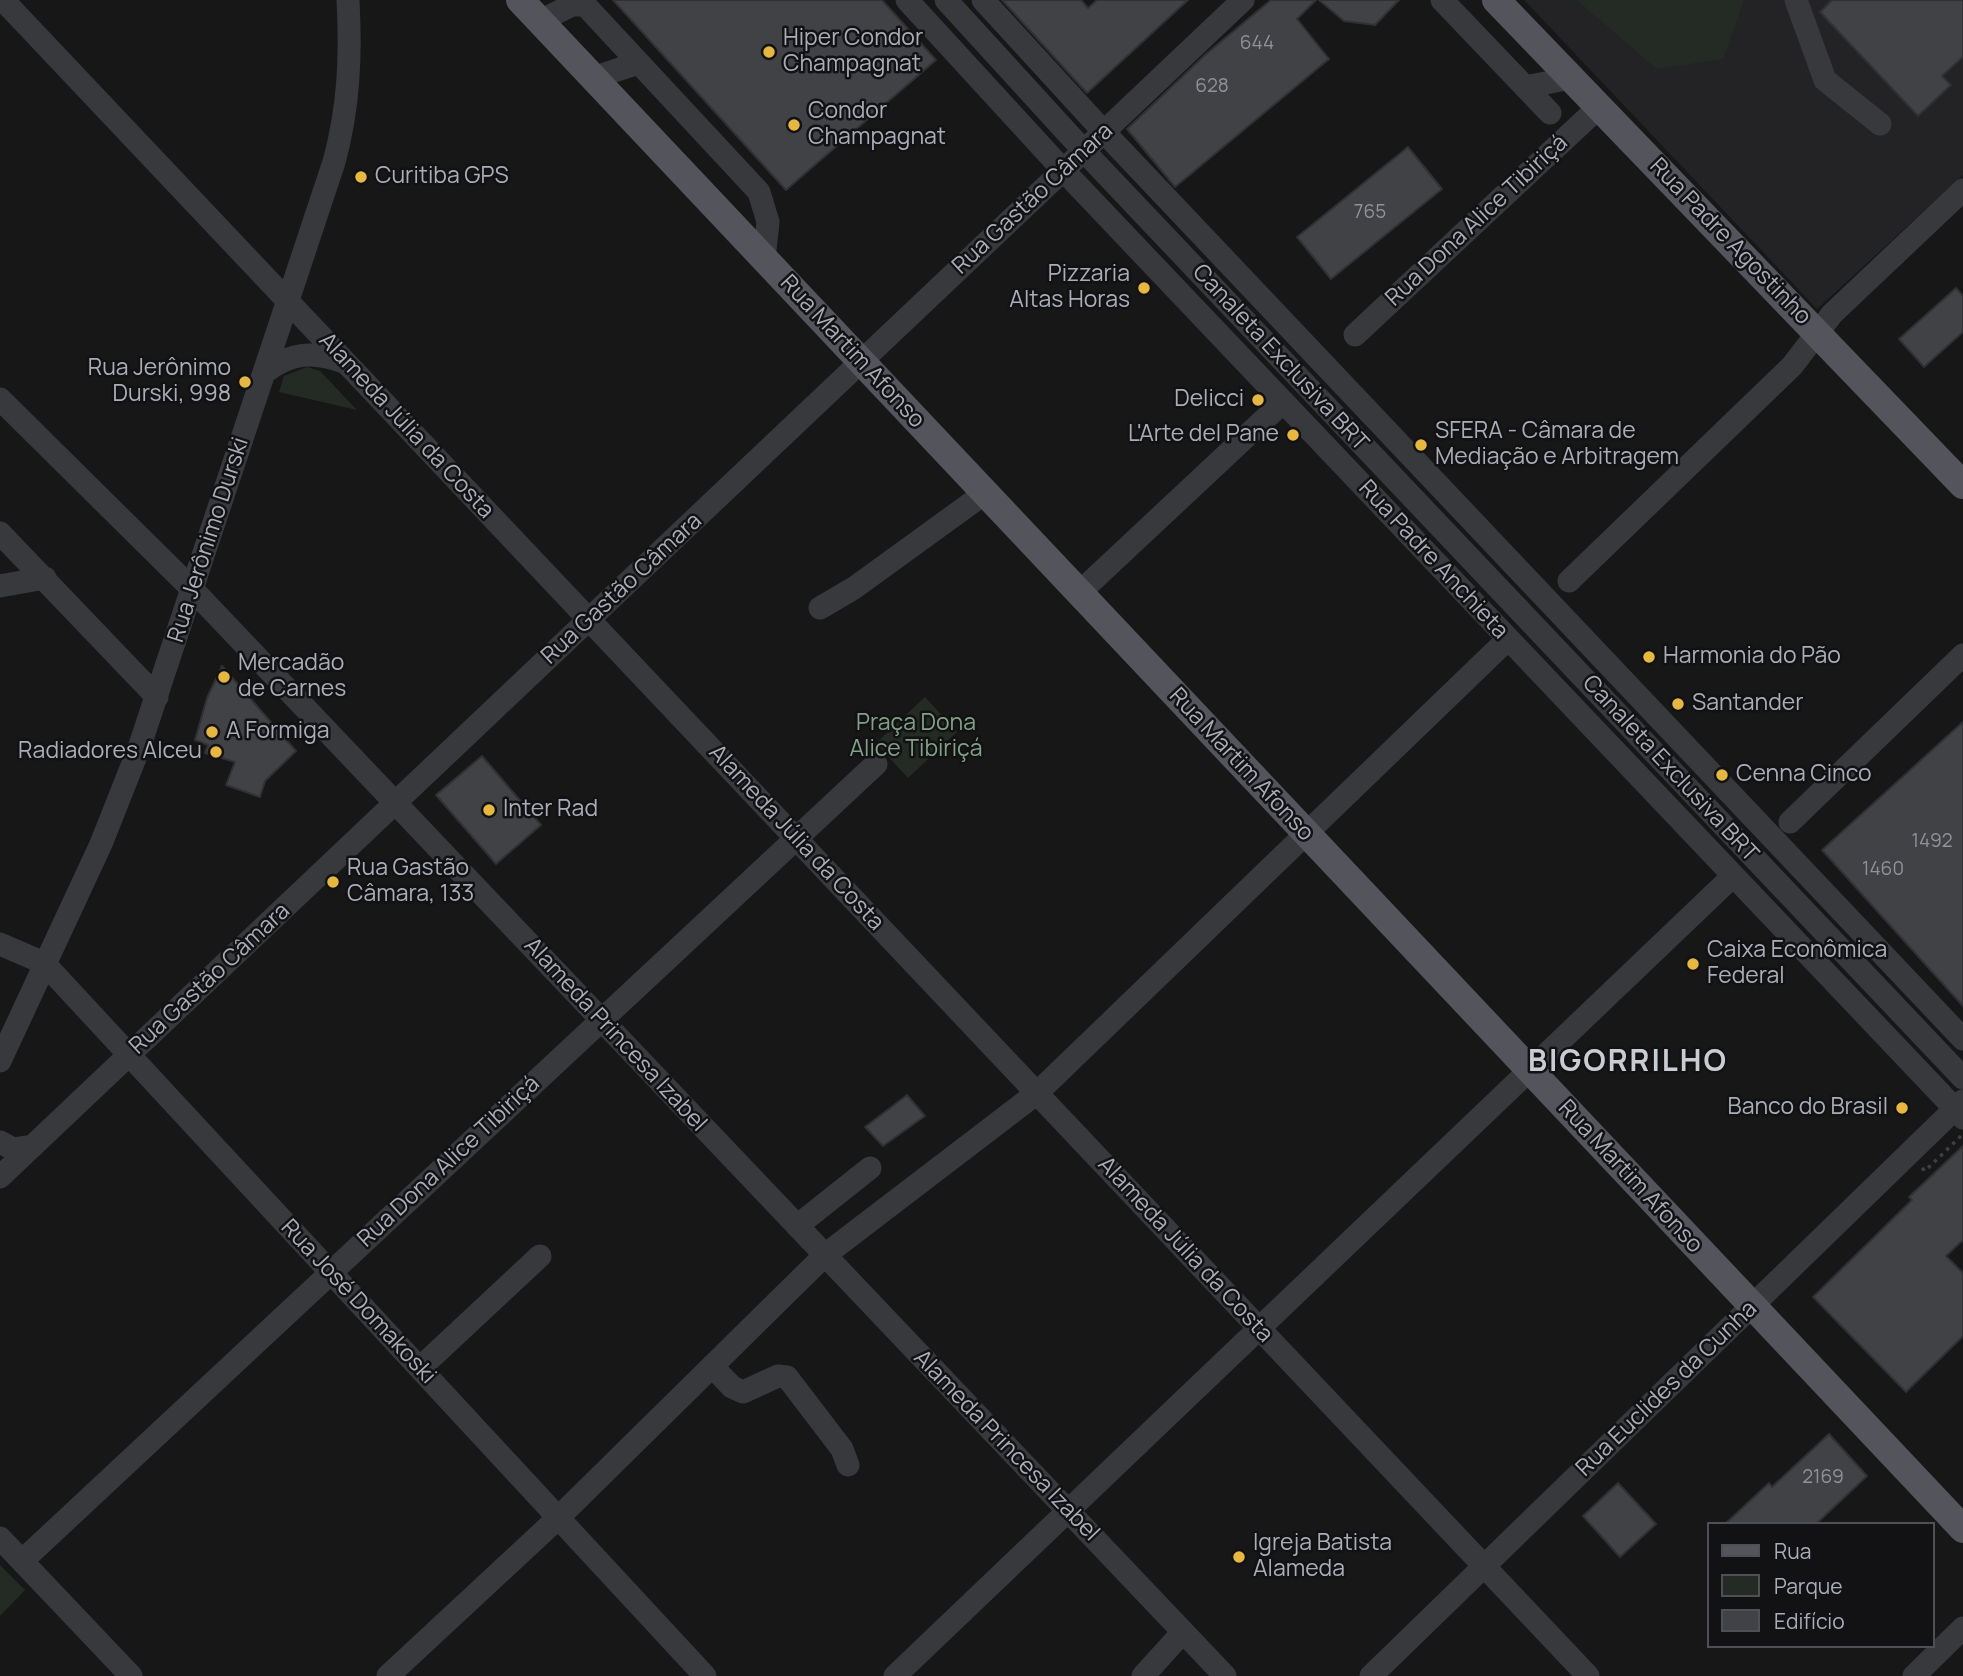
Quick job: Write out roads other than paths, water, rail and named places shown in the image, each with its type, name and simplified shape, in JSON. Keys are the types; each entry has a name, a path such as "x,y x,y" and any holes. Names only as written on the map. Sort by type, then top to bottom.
{"main road":[{"name":"Rua Martim Afonso","path":"520,0 1963,1529"},
{"name":"Rua Padre Agostinho","path":"1496,0 1963,485"}],"street":[{"name":"Alameda Júlia da Costa","path":"3,0 1588,1676"},
{"name":"Rua Jerônimo Durski","path":"0,1061 114,814 157,697 265,372 342,133 349,76 348,0"},
{"name":"Rua Padre Anchieta","path":"907,0 1063,170 1963,1118"},
{"name":"Canaleta Exclusiva BRT","path":"946,0 1084,151 1961,1076"},
{"path":"983,0 1104,132 1963,1039"},
{"name":"Rua Gastão Câmara","path":"0,1177 1243,0"},
{"path":"1442,0 1550,113"},
{"path":"1796,0 1825,80 1880,124"},
{"path":"540,21 572,5 585,5 759,192 768,222 764,259"},
{"path":"593,78 638,62"},
{"path":"1525,87 1571,78"},
{"name":"Rua Dona Alice Tibiriçá","path":"1355,335 1600,107"},
{"path":"1569,581 1792,366 1832,314 1963,190"},
{"path":"265,372 289,356 300,354 324,355 347,363"},
{"name":"Alameda Princesa Izabel","path":"0,399 193,590 1225,1676"},
{"path":"1079,593 1283,402"},
{"path":"820,608 854,588 985,493"},
{"path":"0,533 157,697"},
{"path":"0,586 45,578"},
{"path":"388,1676 558,1518 825,1255 1037,1093 1508,639"},
{"path":"1790,822 1963,655"},
{"name":"Rua Dona Alice Tibiriçá","path":"22,1561 876,764"},
{"path":"895,1676 1733,876"},
{"name":"Rua José Domakoski","path":"0,944 44,963 705,1676"},
{"name":"Rua Euclides da Cunha","path":"1371,1676 1963,1101"},
{"path":"0,1142 13,1149 33,1146"},
{"path":"797,1226 870,1168"},
{"path":"420,1368 540,1256"},
{"path":"712,1366 732,1387 743,1392 778,1376 787,1377 842,1449 848,1465"},
{"path":"0,1538 131,1676"},
{"path":"1914,1676 1963,1628"},
{"path":"1143,1676 1183,1632"}],"place":[{"name":"Hiper Condor Champagnat","path":"769,52"},
{"name":"Condor Champagnat","path":"794,125"},
{"name":"Curitiba GPS","path":"361,177"},
{"name":"Pizzaria Altas Horas","path":"1144,288"},
{"name":"Rua Jerônimo Durski, 998","path":"245,382"},
{"name":"Delicci","path":"1258,400"},
{"name":"L'Arte del Pane","path":"1293,435"},
{"name":"SFERA - Câmara de Mediação e Arbitragem","path":"1421,445"},
{"name":"Harmonia do Pão","path":"1649,657"},
{"name":"Mercadão de Carnes","path":"224,677"},
{"name":"Santander","path":"1678,704"},
{"name":"A Formiga","path":"212,732"},
{"name":"Radiadores Alceu","path":"216,752"},
{"name":"Cenna Cinco","path":"1722,775"},
{"name":"Inter Rad","path":"489,810"},
{"name":"Rua Gastão Câmara, 133","path":"333,882"},
{"name":"Caixa Econômica Federal","path":"1693,964"},
{"name":"Banco do Brasil","path":"1902,1108"},
{"name":"Igreja Batista Alameda","path":"1239,1557"}],"district":[{"name":"BIGORRILHO","path":"1628,1063"}],"park label":[{"name":"Praça Dona Alice Tibiriçá","path":"916,737"}]}
